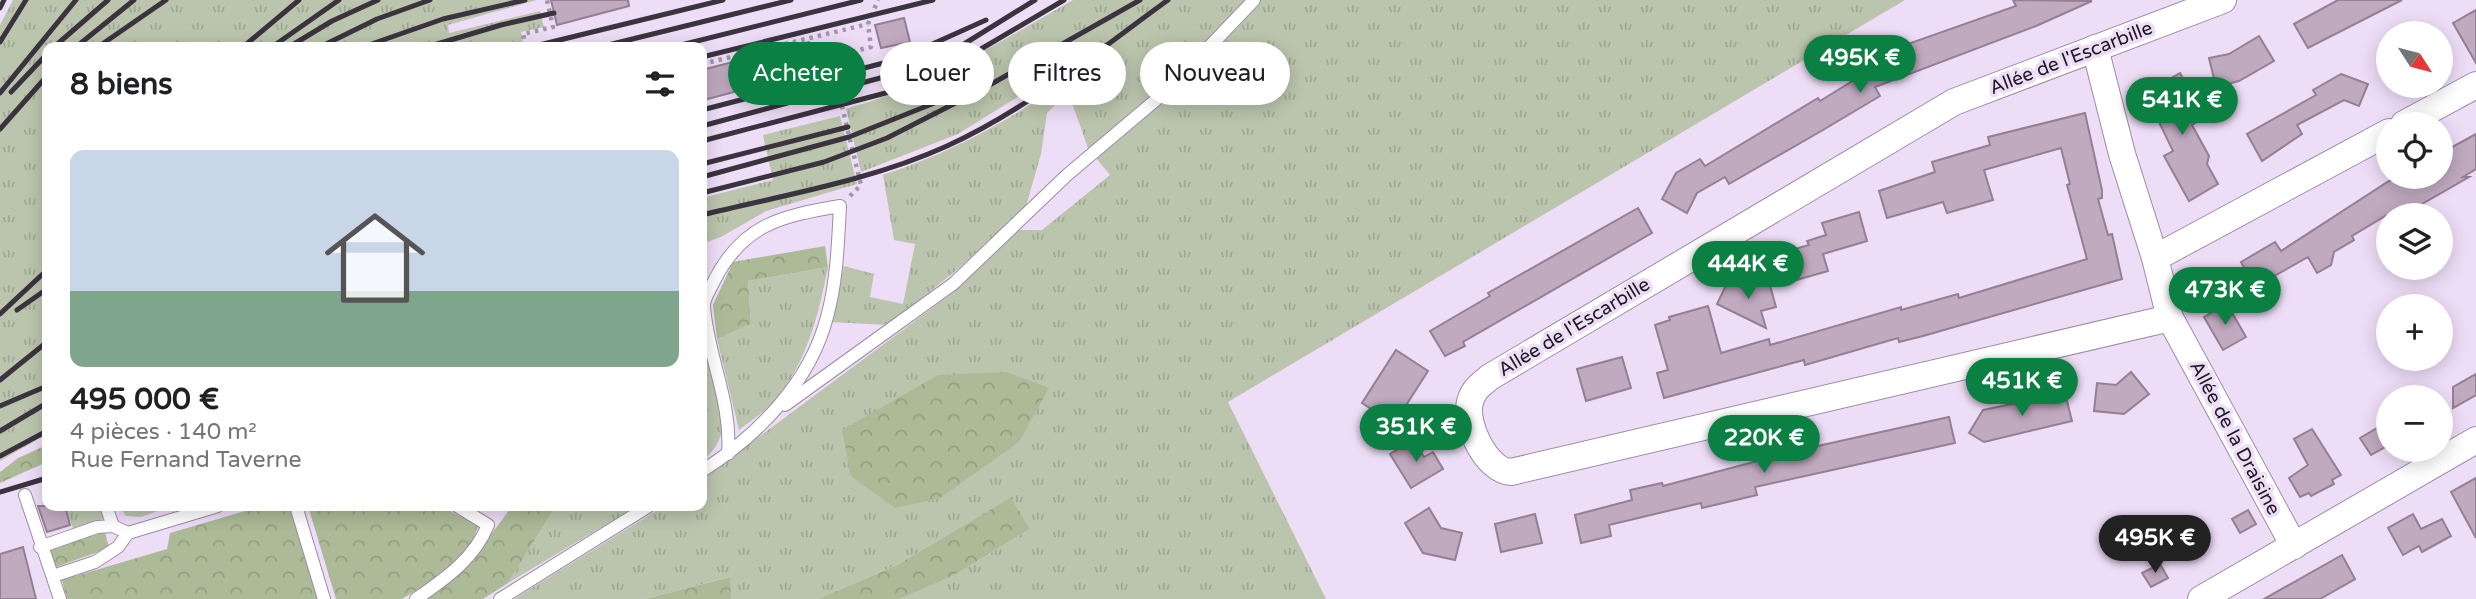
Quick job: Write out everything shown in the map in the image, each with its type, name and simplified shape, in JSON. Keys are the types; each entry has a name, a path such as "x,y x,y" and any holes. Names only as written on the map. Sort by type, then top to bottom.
{"street":[{"name":"Allée de l'Escarbille","path":"2170,318 1511,472 1502,471 1485,458 1469,413 1475,388 1490,377 1954,102 2223,0"},
{"name":"Allée de la Draisine","path":"2095,48 2122,154 2155,258 2170,318 2294,546"},
{"path":"2425,112 2476,85"},
{"path":"2155,258 2376,139"},
{"path":"2201,599 2476,440"}],"lane":[{"path":"707,468 728,454 776,411 953,284 1067,174 1170,88 1254,0"},
{"path":"707,294 719,271 760,228 786,215 839,206 837,259 827,319 805,368 776,411"},
{"path":"707,326 730,425 728,454"},
{"path":"25,495 40,547 60,599"},
{"path":"108,511 113,526"},
{"path":"53,576 95,562 118,547 128,533 201,511"},
{"path":"298,511 324,599"},
{"path":"416,599 449,576 479,547 488,525 465,511"},
{"path":"500,599 641,511"},
{"path":"40,547 97,527 113,526 128,533"}],"path":[{"path":"525,42 523,34 553,27 547,0"},
{"path":"839,206 860,185 830,57 871,47 867,24 878,0"},
{"path":"707,63 867,24"}],"green space":[{"path":"13,0 537,0 448,25 449,33 540,11 544,27 521,32 523,42 42,42 42,437 0,461 0,25"},
{"path":"1073,0 1905,0 1228,402 1326,599 900,599 953,576 1030,529 1011,497 897,565 818,599 731,599 729,577 645,599 514,599 656,511 707,511 707,475 954,292 1018,230 1042,230 1110,175 1088,148 1073,105 1126,105 1126,42 1008,42 1008,103 958,134 861,172 846,109 866,105 866,102 880,98 880,105 994,105 994,45"},
{"path":"1029,105 1055,105 1047,113 1041,154 1026,206 958,269 888,325 830,322 844,266 874,274 870,297 903,304 915,244 894,240 883,175 956,146"},
{"path":"840,116 857,184 766,211 707,242 707,197 773,180 763,135"},
{"path":"825,246 828,267 748,281 751,324 717,339 713,305 733,262"},
{"path":"828,267 810,339 803,356 784,388 769,406 739,430 717,339 751,324 748,281"},
{"path":"707,351 722,412 721,435 707,456"},
{"path":"1007,372 1049,388 1019,442 940,498 895,508 851,476 842,430 938,375"},
{"path":"42,447 42,464 0,483 0,472 18,458"},
{"path":"1011,497 1030,529 953,576 900,599 818,599 897,565"},
{"path":"67,511 102,511 104,518 74,531"},
{"path":"122,511 157,511 141,517 126,516"},
{"path":"245,511 291,511 319,599 67,599 62,580 167,549 170,533"},
{"path":"310,511 450,511 478,526 471,547 441,575 402,599 336,599"},
{"path":"508,511 553,511 508,583 483,599 422,599 448,579 492,533"},
{"path":"553,511 629,511 508,583"},
{"path":"105,532 109,548 56,567 47,549"},
{"path":"730,577 731,599 645,599"}],"building":[{"path":"551,0 628,0 629,6 557,25"},
{"path":"2013,0 2092,1 2036,26 1875,87 1880,96 1823,130 1729,184 1725,177 1697,193 1687,213 1662,199 1676,173 1700,159 1705,166 1818,98 1820,101 1888,59 1885,52 2016,6"},
{"path":"2338,0 2402,0 2308,48 2294,24"},
{"path":"2476,10 2476,63 2454,25"},
{"path":"904,18 910,42 880,42 880,44 875,25"},
{"path":"2259,36 2274,61 2239,81 2216,87 2209,58 2229,54"},
{"path":"728,63 728,94 707,99 707,69"},
{"path":"2180,73 2191,93 2185,95 2200,120 2192,125 2209,156 2207,164 2218,184 2189,201 2164,156 2173,151 2145,93"},
{"path":"2341,74 2368,84 2359,106 2344,100 2297,125 2302,134 2262,161 2247,134 2316,95 2313,90"},
{"path":"2085,113 2102,190 2102,198 2098,199 2108,235 2112,234 2122,279 1923,336 1899,342 1898,338 1805,365 1804,360 1664,398 1657,373 1668,370 1655,325 1670,320 1669,317 1708,306 1721,353 1769,339 1770,345 1901,307 1901,310 1958,294 1959,298 2087,259 2067,185 2070,184 2061,148 1984,170 1993,200 1947,213 1943,202 1887,218 1879,191 1935,172 1932,162 1990,145 1988,137"},
{"path":"2476,134 2476,169 2463,177 2469,177 2453,186 2453,146"},
{"path":"2377,189 2448,189 2424,203 2376,203 2376,222 2352,236 2354,240 2334,252 2331,265 2317,273 2308,257 2255,287 2241,262 2275,242 2281,251"},
{"path":"1638,208 1652,233 1463,342 1465,346 1445,356 1430,331 1490,296 1488,293"},
{"path":"1859,212 1867,241 1823,254 1828,271 1793,281 1785,252 1809,245 1807,241 1826,235 1822,223"},
{"path":"1728,281 1745,289 1769,282 1776,307 1761,311 1766,328 1717,304"},
{"path":"2227,304 2246,337 2223,350 2204,317"},
{"path":"1396,350 1428,371 1394,424 1362,403"},
{"path":"1622,357 1631,388 1586,401 1577,369"},
{"path":"2131,372 2149,394 2124,414 2094,411 2097,383 2116,385"},
{"path":"2476,374 2476,395 2453,408 2453,387"},
{"path":"2065,393 2072,421 1984,442 1969,433 1983,410"},
{"path":"1949,417 1955,443 1755,487 1757,495 1702,508 1701,503 1609,525 1611,536 1581,543 1575,515 1632,500 1630,490 1662,483 1663,486 1795,451"},
{"path":"2312,429 2341,475 2332,480 2334,484 2311,496 2309,493 2300,497 2289,478 2308,465 2294,439"},
{"path":"2376,429 2376,452 2371,455 2360,438"},
{"path":"1413,440 1424,457 1433,452 1443,469 1411,488 1390,454"},
{"path":"2476,478 2476,538 2451,492"},
{"path":"38,506 42,506 42,511 66,511 70,525 47,532"},
{"path":"1429,508 1441,528 1462,533 1455,560 1423,553 1405,523"},
{"path":"2248,510 2256,524 2240,533 2232,519"},
{"path":"1535,514 1542,543 1501,552 1495,524"},
{"path":"2413,514 2421,529 2442,519 2451,536 2422,552 2419,546 2403,555 2388,528"},
{"path":"23,547 36,599 0,599 0,554"},
{"path":"2342,555 2355,579 2320,599 2264,599"},
{"path":"2160,564 2168,578 2151,587 2142,573"}],"railway":[{"path":"0,8 4,0"},
{"path":"0,42 26,0"},
{"path":"0,93 76,0"},
{"path":"60,42 108,0"},
{"path":"82,42 134,0"},
{"path":"105,42 166,0"},
{"path":"249,42 299,0"},
{"path":"279,42 339,0"},
{"path":"297,42 332,21 378,0"},
{"path":"330,42 377,19 430,0"},
{"path":"377,42 443,19 525,0"},
{"path":"551,42 723,0"},
{"path":"620,42 791,0"},
{"path":"693,42 861,0"},
{"path":"707,56 933,0"},
{"path":"707,125 895,74 964,44 1035,0"},
{"path":"707,140 897,90 981,49 1064,0"},
{"path":"707,192 824,162 887,138 979,91 1140,0"},
{"path":"707,214 857,178 947,146 1034,97 1168,0"},
{"path":"444,42 554,13"},
{"path":"707,109 899,59 986,20"},
{"path":"11,92 42,59"},
{"path":"0,129 42,82"},
{"path":"707,176 849,137 929,105"},
{"path":"707,163 848,127"},
{"path":"0,314 42,275"},
{"path":"17,310 42,292"},
{"path":"0,380 42,346"},
{"path":"0,406 42,388"},
{"path":"0,431 42,406"},
{"path":"0,456 42,434"},
{"path":"0,492 42,479"}]}
